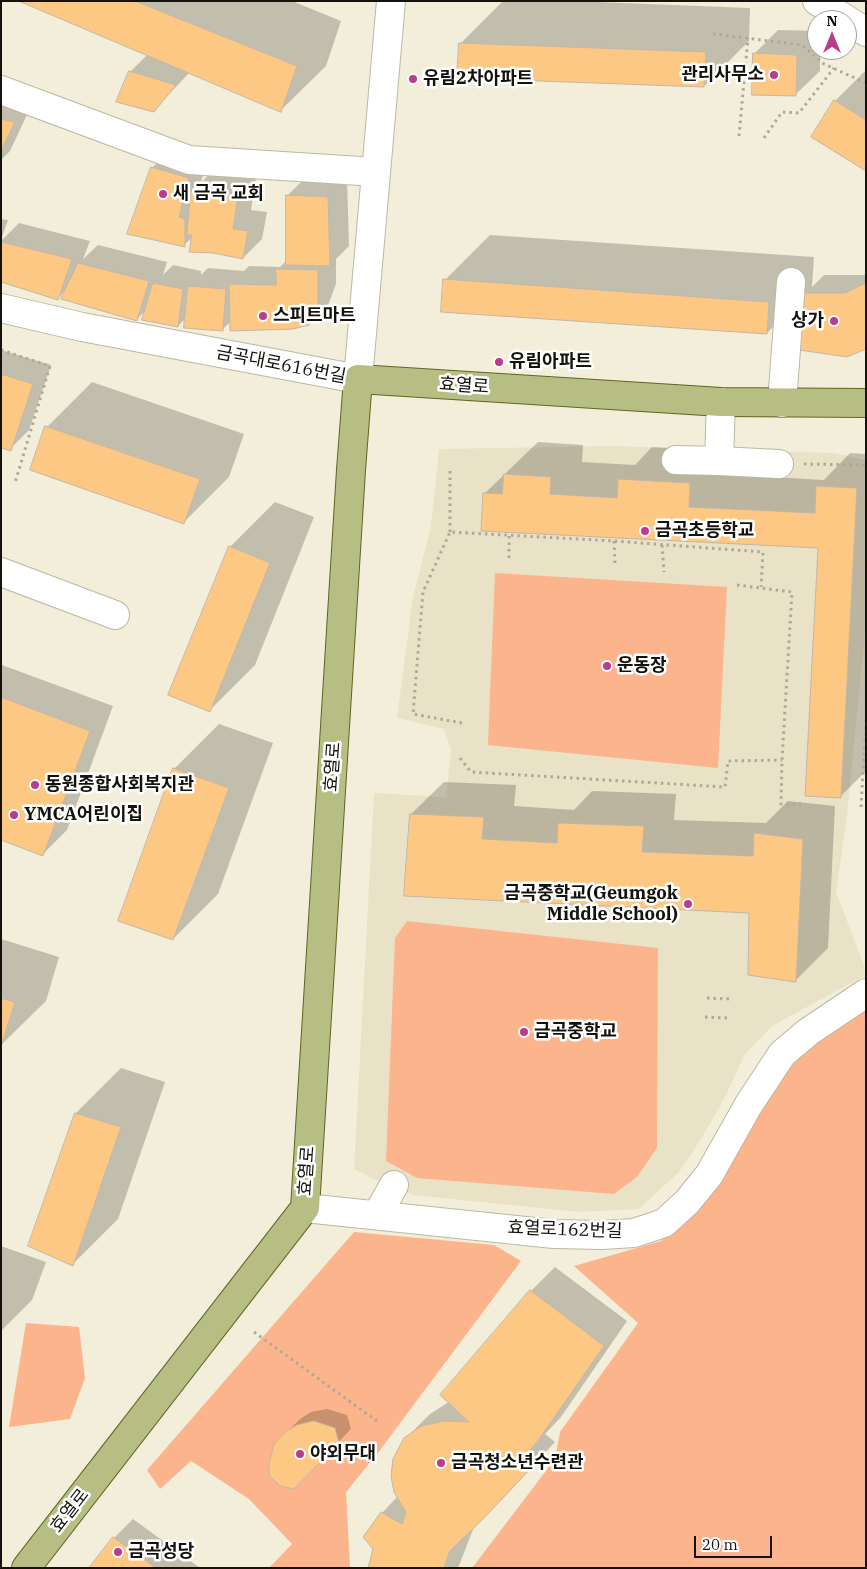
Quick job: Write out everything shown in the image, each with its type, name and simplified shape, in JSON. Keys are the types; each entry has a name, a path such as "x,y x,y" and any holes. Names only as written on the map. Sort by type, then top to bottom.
{"main road":[{"name":"효열로","path":"26,1568 305,1208 358,379 721,402 866,403"}],"street":[{"name":"금곡대로616번길","path":"1,308 82,327 358,379 391,1"},
{"path":"817,1 866,32"},
{"path":"1,90 189,160 376,172"},
{"path":"782,403 791,282"},
{"path":"719,462 721,402"},
{"path":"676,460 779,464"},
{"path":"1,572 115,615"},
{"name":"효열로162번길","path":"305,1208 554,1234 602,1235 634,1233 664,1222 687,1202 709,1174 749,1104 782,1054 808,1032 866,993"},
{"path":"377,1215 394,1185"}],"path":[{"path":"712,34 802,45 824,64 866,83"},
{"path":"740,136 748,38"},
{"path":"764,138 782,112 799,113 834,68"},
{"path":"1,350 50,366 15,483"},
{"path":"820,463 866,465"},
{"path":"450,470 450,532 423,592 413,714 462,723"},
{"path":"450,532 614,541 762,552 762,587"},
{"path":"509,536 509,560"},
{"path":"614,541 615,563"},
{"path":"662,545 664,572"},
{"path":"737,585 792,592 781,804 802,805"},
{"path":"861,807 866,719"},
{"path":"460,758 471,772 725,787 728,761 782,760"},
{"path":"707,998 730,999"},
{"path":"706,1017 728,1018"},
{"path":"254,1332 378,1422"}],"shaded area":[{"path":"612,446 834,453 866,460 866,622 847,816 836,892 865,968 864,976 772,1026 745,1054 727,1093 703,1136 679,1172 639,1209 579,1212 413,1195 354,1169 374,793 446,797 451,750 444,729 397,718 413,597 431,526 439,449"},
{"name":"운동장","path":"495,573 727,587 718,768 488,745"},
{"path":"407,921 658,948 657,1148 637,1177 614,1194 417,1178 386,1161 395,938"},
{"path":"866,1003 866,1568 472,1568 555,1459 560,1432 638,1323 574,1266 661,1241 687,1214 795,1054"},
{"path":"354,1232 494,1245 521,1261 377,1454 346,1492 350,1568 269,1568 292,1544 249,1499 191,1461 160,1489 147,1470"},
{"path":"26,1323 79,1327 85,1378 70,1419 9,1427"}],"building":[{"path":"19,1 135,1 297,66 281,112"},
{"path":"459,43 706,52 704,87 457,78"},
{"name":"관리사무소","path":"753,53 797,55 796,96 752,95"},
{"path":"129,71 176,85 154,112 116,102"},
{"path":"834,100 866,120 866,171 811,137"},
{"path":"1,119 15,122 1,151"},
{"name":"새 금곡 교회","path":"151,167 189,178 179,217 185,219 185,247 127,234"},
{"path":"191,191 238,196 233,229 248,231 243,259 213,253 189,252 192,235 187,235"},
{"path":"286,195 328,197 330,266 286,265"},
{"path":"1,242 72,259 58,300 1,282"},
{"path":"78,263 149,281 137,321 61,299"},
{"path":"276,269 318,270 318,304 309,325 293,329 230,331 229,284 276,285"},
{"path":"443,279 769,302 767,334 441,312"},
{"path":"153,283 183,289 178,327 142,320"},
{"name":"상가","path":"866,283 866,349 847,357 799,350 804,293 845,293"},
{"path":"188,286 226,289 223,331 184,328"},
{"path":"1,374 33,384 11,451 1,448"},
{"path":"45,426 200,479 184,524 30,470"},
{"path":"504,474 551,477 550,494 617,498 618,479 690,483 689,507 815,513 816,486 857,488 841,798 805,796 818,548 481,531 483,493 502,494"},
{"path":"229,546 270,563 210,712 168,695"},
{"name":"동원종합사회복지관","path":"1,697 90,731 43,856 1,840"},
{"path":"173,768 229,788 173,940 118,921"},
{"name":"금곡중학교(Geumgok Middle School)","path":"410,814 484,817 482,839 557,843 558,823 644,826 642,852 753,856 754,833 803,839 796,982 748,975 749,913 404,896"},
{"path":"1,998 15,1002 1,1047"},
{"path":"75,1113 121,1127 73,1266 28,1246"},
{"path":"530,1290 604,1346 537,1442 522,1459 532,1467 450,1551 444,1568 368,1568 373,1549 363,1537 381,1512 402,1524 406,1512 394,1492 391,1476 393,1459 404,1438 421,1426 444,1421 469,1422 440,1395"},
{"name":"야외무대","path":"314,1421 335,1428 339,1443 294,1489 280,1486 269,1475 269,1464 274,1444 285,1432 297,1425"},
{"name":"금곡성당","path":"113,1537 156,1568 89,1568"}],"place":[{"name":"관리사무소","path":"774,75"},
{"name":"유림2차아파트","path":"413,79"},
{"name":"새 금곡 교회","path":"163,194"},
{"name":"스피트마트","path":"263,316"},
{"name":"상가","path":"834,321"},
{"name":"유림아파트","path":"499,362"},
{"name":"금곡초등학교","path":"645,531"},
{"name":"운동장","path":"607,666"},
{"name":"동원종합사회복지관","path":"35,785"},
{"name":"YMCA어린이집","path":"14,815"},
{"name":"금곡중학교(Geumgok Middle School)","path":"688,904"},
{"name":"금곡중학교","path":"524,1032"},
{"name":"야외무대","path":"300,1454"},
{"name":"금곡청소년수련관","path":"441,1463"},
{"name":"금곡성당","path":"118,1552"}]}
